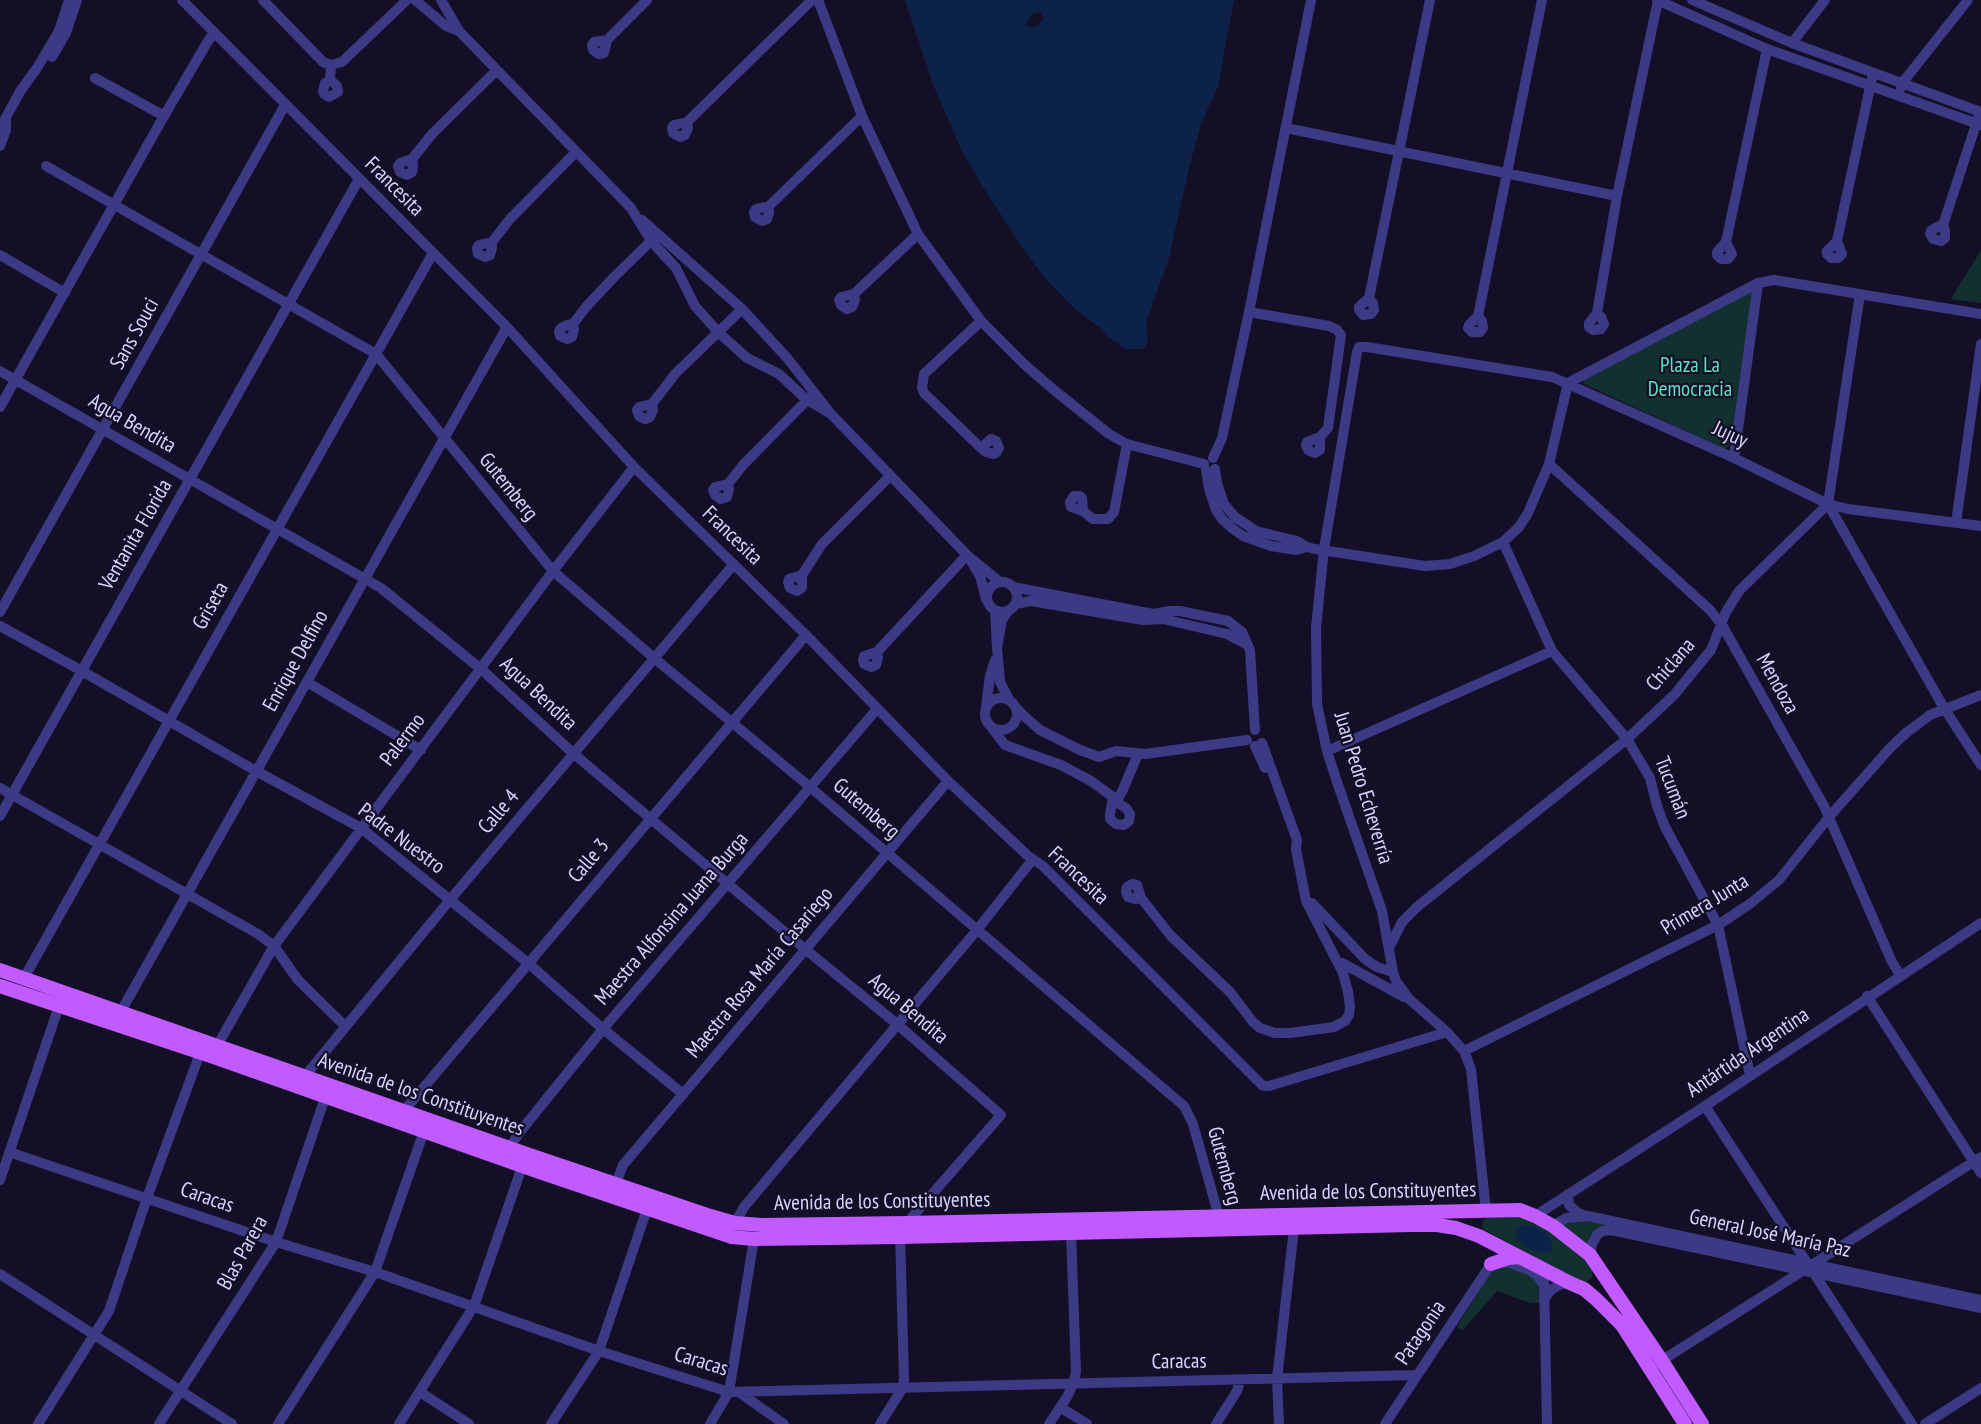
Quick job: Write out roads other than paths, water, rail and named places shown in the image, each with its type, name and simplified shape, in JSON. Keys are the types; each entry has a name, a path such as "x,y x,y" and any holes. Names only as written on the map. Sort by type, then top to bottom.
{"main road":[{"name":"Avenida de los Constituyentes","path":"0,970 217,1046 424,1131 506,1153"},
{"name":"Avenida de los Constituyentes","path":"0,986 200,1053 301,1081"},
{"name":"Avenida de los Constituyentes","path":"327,1091 403,1112 506,1153 613,1190 735,1223 762,1225 1219,1223 1294,1228 1437,1225 1456,1228 1485,1239 1570,1284 1584,1289 1616,1317 1685,1424"},
{"name":"Avenida de los Constituyentes","path":"613,1190 647,1209 732,1236 754,1239 1071,1233 1219,1223 1520,1210 1553,1226 1590,1255 1702,1424"},
{"path":"1486,1210 1478,1216 1475,1226 1493,1249 1491,1264 1519,1257"},
{"path":"1584,1289 1595,1286 1599,1280 1599,1269"}],"street":[{"path":"0,128 21,90 59,31 69,0"},
{"path":"37,68 46,64 60,45 72,20 77,0"},
{"name":"Francesita","path":"182,0 507,327 634,467 806,635 948,781 1042,866 1254,1077 1267,1087 1447,1032"},
{"path":"263,0 323,62 331,65 342,62 407,0"},
{"path":"416,0 446,26 459,31"},
{"path":"441,0 459,31 655,237 676,268 695,306 718,332 747,358 779,374 831,414 968,555 1000,582 1012,586 1157,616"},
{"path":"607,40 647,0"},
{"path":"687,122 812,0"},
{"path":"818,0 862,116 918,234 981,321 1024,364 1100,427 1127,444 1209,465"},
{"path":"1311,0 1222,438 1209,465 1221,496 1234,517 1256,531 1297,541 1307,547 1435,566 1466,559 1503,542 1519,527 1528,513 1549,464 1568,383 1758,283 1774,280 1981,314"},
{"path":"1369,298 1430,0"},
{"path":"1478,316 1542,0"},
{"path":"1597,313 1617,196 1658,0 1676,3 1771,50 1979,124"},
{"path":"1692,0 1794,44 1981,112 1979,124 1943,225"},
{"path":"1793,58 1794,44 1825,0"},
{"path":"1899,95 1903,82 1968,0"},
{"path":"0,407 164,116 214,33"},
{"path":"1726,242 1771,50 1781,38"},
{"path":"330,80 331,65"},
{"path":"412,159 433,133 496,70"},
{"path":"1837,242 1873,72"},
{"path":"95,78 164,116"},
{"name":"Sans Souci","path":"0,612 285,105"},
{"path":"769,206 862,116"},
{"path":"0,146 6,130 7,117"},
{"path":"1286,128 1617,196"},
{"path":"492,242 518,210 576,152"},
{"name":"Gutemberg","path":"46,166 376,354 553,571 1184,1107 1193,1124 1219,1223"},
{"name":"Ventanita Florida","path":"0,816 359,179"},
{"path":"854,294 918,234"},
{"path":"655,237 742,309 788,359 810,396"},
{"path":"573,324 614,277 655,237"},
{"name":"Griseta","path":"24,978 433,253"},
{"path":"0,255 65,293"},
{"path":"1734,458 1758,283"},
{"path":"1860,294 1828,504 1944,708 1981,765"},
{"path":"652,404 675,374 742,309"},
{"path":"1249,312 1329,326 1341,335 1328,428 1320,437"},
{"path":"981,321 924,374 922,388 924,393 981,448"},
{"name":"Enrique Delfino","path":"120,1013 507,327"},
{"path":"1956,523 1981,344"},
{"name":"Jujuy","path":"1359,347 1367,346 1552,377 1734,458 1828,504 1848,509 1981,526"},
{"name":"Juan Pedro Echeverría","path":"1359,347 1324,549 1315,646 1317,704 1327,751 1382,911 1396,981 1409,999 1447,1032 1464,1051 1472,1076 1486,1210"},
{"name":"Agua Bendita","path":"0,371 381,588 481,669 574,754 897,1024 1001,1115 907,1223"},
{"path":"728,484 755,451 810,396"},
{"path":"1083,511 1088,516 1099,520 1108,519 1114,512 1127,444"},
{"name":"Mendoza","path":"1549,464 1710,610 1722,625 1829,817 1892,962 1900,975"},
{"name":"Palermo","path":"217,1046 274,946 553,571 634,467"},
{"path":"802,575 827,538 890,476"},
{"name":"Chiclana","path":"1389,948 1402,922 1417,907 1627,739 1674,695 1712,650 1731,602 1739,591 1828,504"},
{"name":"Tucumán","path":"1503,542 1552,651 1627,739 1650,777 1665,827 1718,925 1750,1075"},
{"path":"968,555 980,576 991,608 999,612 1031,601 1143,620 1170,610 1228,621 1242,632 1248,645 1255,730 1262,733 1264,738 1255,743 1138,754 1116,752 1104,757 1090,755 1040,730 1006,698 991,701 986,709"},
{"path":"877,652 968,555"},
{"name":"Calle 4","path":"301,1081 449,901 734,564"},
{"path":"987,599 991,586 1000,582"},
{"path":"1012,586 1017,595 1012,607 1002,620 990,676 985,719 1005,745 1061,765 1116,797 1123,790 1138,754"},
{"path":"988,723 996,729 1006,729 1011,726 1017,713 1000,682 994,610"},
{"name":"Padre Nuestro","path":"0,626 361,828 528,963 603,1029 683,1094"},
{"name":"Calle 3","path":"403,1112 806,635"},
{"path":"1327,751 1552,651"},
{"path":"307,682 421,750"},
{"name":"Primera Junta","path":"1464,1051 1718,925 1771,888 1890,748 1920,723 1944,708 1981,695"},
{"name":"Maestra Alfonsina Juana Burga","path":"506,1153 603,1029 877,709"},
{"path":"1141,898 1171,936 1230,992 1253,1022 1266,1031 1290,1033 1334,1028 1345,1021 1349,1015 1348,992 1343,973 1306,901 1296,849 1255,743"},
{"name":"Maestra Rosa María Casariego","path":"613,1190 623,1165 948,781"},
{"path":"0,788 258,934 274,946 298,980 345,1026"},
{"path":"735,1223 744,1207 977,930 1033,859"},
{"path":"1304,894 1365,959 1377,968 1393,972"},
{"name":"Antártida Argentina","path":"1535,1216 1981,922"},
{"path":"1331,951 1336,942 1349,943"},
{"path":"1339,963 1346,962 1351,956 1349,943"},
{"path":"1339,963 1409,999"},
{"path":"1868,996 1977,1159 1981,1173"},
{"path":"0,1180 59,1006"},
{"path":"38,1424 110,1311 147,1198 200,1053 217,1046"},
{"name":"Blas Parera","path":"159,1424 276,1242 327,1091"},
{"path":"1705,1106 1912,1424"},
{"path":"278,1424 375,1272 424,1131"},
{"name":"Caracas","path":"9,1152 276,1242 375,1272 599,1351 734,1392 1417,1375"},
{"path":"1649,1368 1977,1159"},
{"path":"399,1424 474,1306 525,1160"},
{"path":"1568,1194 1569,1205 1573,1210 1588,1216"},
{"path":"1553,1226 1568,1194"},
{"path":"551,1424 599,1351 647,1209"},
{"name":"General José María Paz","path":"1553,1226 1566,1218 1588,1216 1981,1308"},
{"path":"880,1424 903,1389 900,1237 907,1223"},
{"path":"1279,1424 1276,1379 1294,1228"},
{"name":"General José María Paz","path":"1590,1255 1597,1235 1611,1230 1981,1300"},
{"path":"1049,1424 1073,1384 1076,1372 1071,1233"},
{"path":"710,1424 734,1392 754,1239"},
{"path":"1491,1264 1508,1262 1529,1270 1537,1275 1545,1293"},
{"name":"Patagonia","path":"1385,1424 1491,1264"},
{"path":"1542,1269 1545,1293 1547,1424"},
{"path":"0,1274 232,1424"},
{"path":"1545,1293 1562,1284 1570,1284"},
{"path":"1216,1424 1237,1391 1240,1381"},
{"path":"1925,1424 1981,1388"},
{"path":"420,1392 469,1424"},
{"path":"734,1392 784,1424"},
{"path":"1060,1407 1087,1424"}],"water":[{"path":"905,0 1234,0 1218,86 1201,124 1169,258 1146,322 1148,342 1143,349 1126,349 1108,337 1073,307 1043,276 981,184 962,151 934,87","holes":["1040,12 1043,20 1035,27 1029,27 1027,24 1028,18 1035,13"]},
{"path":"1524,1225 1535,1227 1545,1233 1552,1241 1552,1250 1548,1253 1540,1253 1524,1246 1517,1238 1516,1231 1518,1227"}],"park label":[{"name":"Plaza La Democracia","path":"1690,378"}]}
